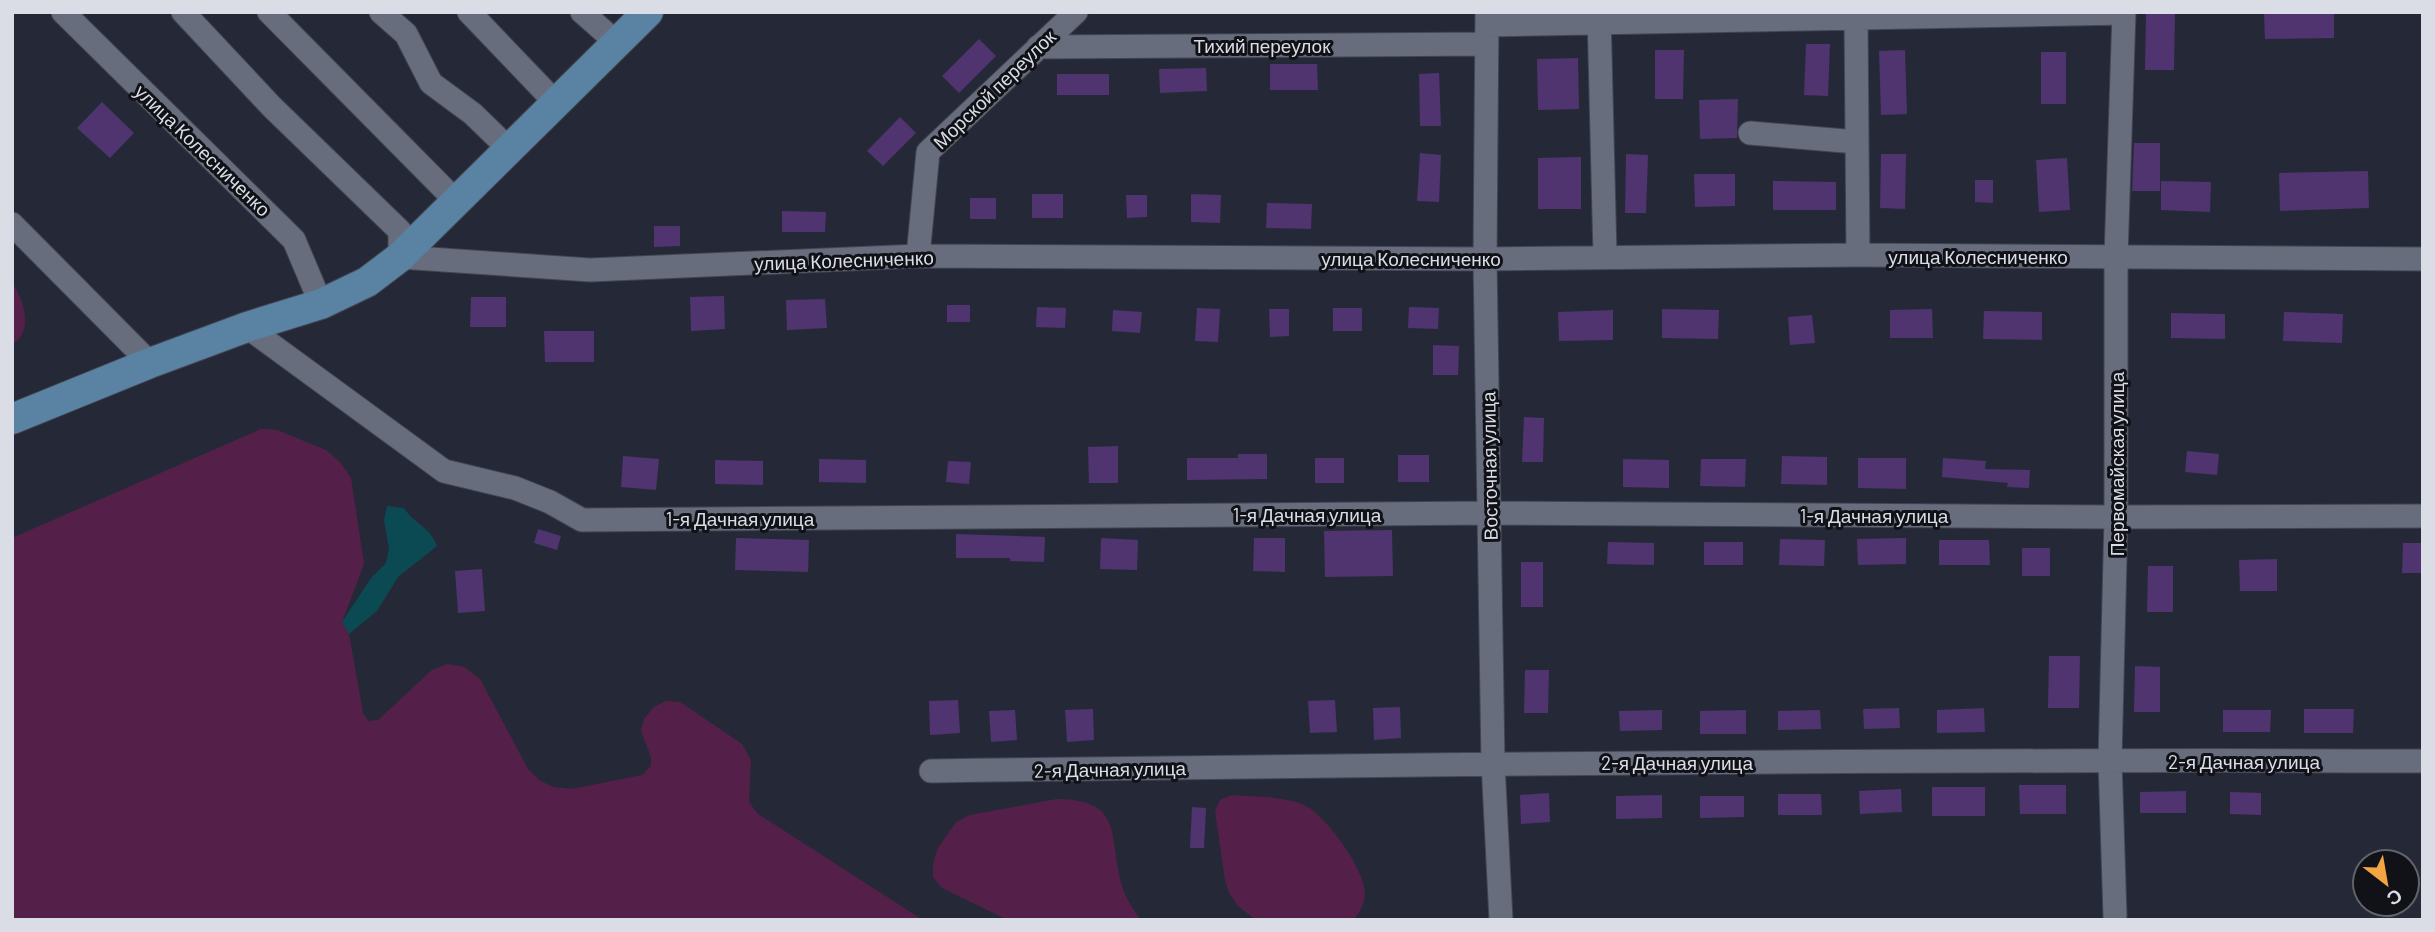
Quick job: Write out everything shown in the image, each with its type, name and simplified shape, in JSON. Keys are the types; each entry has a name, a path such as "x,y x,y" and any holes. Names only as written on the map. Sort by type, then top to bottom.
{"main road":[{"path":"12,419 150,363 247,327 321,304 367,282 400,257 648,12"}],"street":[{"name":"улица Колесниченко","path":"63,12 294,240 321,304"},
{"path":"183,12 272,107 400,231 400,257"},
{"path":"269,12 456,201"},
{"path":"381,12 406,34 431,82 473,114 509,149"},
{"path":"469,12 556,103"},
{"path":"582,12 617,43"},
{"name":"Морской переулок","path":"918,256 928,152 1076,12"},
{"name":"Тихий переулок","path":"1038,47 1487,27 1599,17 1856,18 2124,13"},
{"name":"Первомайская улица","path":"2115,916 2110,760 2116,517 2116,257 2124,13"},
{"path":"1599,17 1605,256"},
{"path":"1856,18 1858,255"},
{"name":"Восточная улица","path":"1487,27 1485,259 1493,763 1501,920"},
{"path":"1750,133 1857,142"},
{"path":"12,224 150,363"},
{"name":"улица Колесниченко","path":"400,257 590,270 918,256 1485,259 1858,255 2423,258"},
{"name":"1-я Дачная улица","path":"247,327 444,471 515,488 550,502 582,520 1490,513 2423,516"},
{"name":"2-я Дачная улица","path":"930,771 1493,763 2423,761"}],"shaded area":[{"path":"12,282 23,306 25,323 19,338 12,344"},
{"path":"261,429 277,430 326,450 340,462 351,478 364,564 342,622 349,634 363,713 368,721 378,720 432,670 447,664 464,667 480,679 528,769 539,780 553,787 572,789 642,775 651,766 651,757 641,731 644,719 654,707 666,701 680,702 742,744 751,760 749,802 758,814 923,920 12,920 12,538"},
{"path":"387,506 404,508 426,529 437,546 398,577 377,611 349,634 342,622 371,578 386,563 389,549 384,520"},
{"path":"1232,795 1294,801 1311,809 1321,818 1352,858 1364,885 1364,902 1354,920 1256,920 1238,906 1229,893 1225,880 1215,811 1220,800"},
{"path":"1057,799 1079,801 1094,806 1104,814 1110,824 1124,891 1141,920 1008,920 942,888 933,877 933,864 938,848 956,822 970,815"}],"building":[{"path":"2146,12 2175,12 2174,70 2145,70"},
{"path":"2264,12 2334,12 2334,38 2265,39"},
{"path":"979,39 996,56 959,93 942,76"},
{"path":"1806,44 1830,44 1828,96 1804,95"},
{"path":"1655,50 1684,50 1683,99 1655,99"},
{"path":"1905,50 1907,114 1881,115 1879,51"},
{"path":"2041,52 2066,52 2066,104 2041,104"},
{"path":"1578,58 1579,109 1538,110 1537,59"},
{"path":"1270,64 1317,64 1318,90 1270,90"},
{"path":"1206,68 1207,91 1160,93 1159,69"},
{"path":"1439,73 1441,126 1420,126 1419,74"},
{"path":"1057,74 1109,74 1109,95 1057,95"},
{"path":"1738,99 1737,138 1700,139 1699,100"},
{"path":"102,102 134,133 110,158 77,128"},
{"path":"900,117 916,133 883,166 867,151"},
{"path":"2134,143 2160,143 2160,191 2132,191"},
{"path":"1420,153 1441,155 1439,202 1417,201"},
{"path":"1626,154 1648,155 1646,213 1625,213"},
{"path":"1881,154 1906,154 1905,209 1880,208"},
{"path":"1581,157 1581,209 1538,209 1538,158"},
{"path":"2067,158 2070,210 2039,212 2036,160"},
{"path":"2368,171 2369,208 2280,211 2279,173"},
{"path":"1694,174 1735,174 1735,206 1695,207"},
{"path":"1975,180 1993,180 1993,203 1975,202"},
{"path":"1773,181 1836,182 1836,210 1773,210"},
{"path":"2161,181 2211,182 2210,212 2161,210"},
{"path":"1032,194 1063,194 1063,218 1032,218"},
{"path":"1191,194 1221,195 1220,223 1191,222"},
{"path":"1126,195 1147,195 1147,217 1127,218"},
{"path":"970,198 996,198 996,219 970,219"},
{"path":"1267,203 1312,204 1311,229 1266,228"},
{"path":"782,211 826,212 825,232 782,232"},
{"path":"654,226 680,226 680,246 654,247"},
{"path":"724,296 725,329 691,331 690,297"},
{"path":"471,297 506,297 506,327 470,327"},
{"path":"825,299 827,328 787,330 786,300"},
{"path":"947,305 970,305 970,322 947,322"},
{"path":"1037,307 1066,308 1065,328 1036,327"},
{"path":"1409,307 1439,308 1438,329 1408,328"},
{"path":"1197,308 1220,309 1218,342 1195,341"},
{"path":"1333,308 1362,308 1362,331 1333,331"},
{"path":"1269,309 1289,309 1289,336 1270,337"},
{"path":"1662,309 1719,310 1718,339 1662,338"},
{"path":"1932,309 1933,338 1890,338 1890,310"},
{"path":"1113,310 1142,312 1140,333 1112,331"},
{"path":"1613,310 1613,340 1559,341 1558,312"},
{"path":"1984,311 2042,312 2042,340 1983,339"},
{"path":"2284,312 2343,314 2342,343 2283,341"},
{"path":"2171,313 2225,314 2225,339 2171,338"},
{"path":"1812,315 1815,343 1790,345 1788,317"},
{"path":"544,331 594,331 594,362 545,362"},
{"path":"1433,345 1459,346 1458,375 1433,375"},
{"path":"1524,417 1544,418 1543,462 1522,462"},
{"path":"1118,446 1118,483 1089,483 1088,447"},
{"path":"2187,451 2219,454 2217,475 2185,472"},
{"path":"1238,454 1267,454 1267,479 1187,480 1187,458 1238,458"},
{"path":"1398,455 1429,455 1429,482 1398,482"},
{"path":"623,456 659,459 656,490 621,487"},
{"path":"1782,456 1827,457 1827,485 1781,484"},
{"path":"1315,458 1344,458 1344,483 1315,483"},
{"path":"1858,458 1906,458 1906,489 1858,488"},
{"path":"1943,458 1986,461 1985,469 2030,470 2029,488 2007,487 2008,483 1942,477"},
{"path":"819,459 866,460 866,483 819,482"},
{"path":"1623,459 1669,460 1669,488 1623,487"},
{"path":"1701,459 1746,459 1745,487 1700,486"},
{"path":"715,460 763,461 763,485 715,484"},
{"path":"948,461 971,462 969,484 946,482"},
{"path":"538,529 561,536 557,550 534,543"},
{"path":"1392,530 1393,576 1325,577 1324,531"},
{"path":"956,534 1045,537 1044,562 1010,561 1010,558 956,558"},
{"path":"736,538 809,540 808,572 735,570"},
{"path":"1101,538 1138,540 1137,570 1100,569"},
{"path":"1254,538 1285,538 1285,572 1253,571"},
{"path":"1906,538 1906,564 1858,565 1857,539"},
{"path":"1780,539 1825,540 1824,566 1779,565"},
{"path":"1939,540 1989,540 1990,565 1939,565"},
{"path":"1608,542 1654,543 1654,565 1607,564"},
{"path":"1704,542 1743,542 1743,565 1704,565"},
{"path":"2403,543 2423,543 2423,573 2402,573"},
{"path":"2022,548 2050,548 2050,576 2022,576"},
{"path":"2277,559 2277,591 2240,591 2239,560"},
{"path":"1521,562 1543,562 1543,607 1521,607"},
{"path":"2148,566 2173,566 2173,612 2147,612"},
{"path":"482,569 485,611 458,613 455,571"},
{"path":"2049,656 2080,656 2079,708 2048,708"},
{"path":"2135,666 2160,667 2160,712 2134,712"},
{"path":"1525,670 1549,670 1548,713 1524,713"},
{"path":"958,700 960,733 930,735 929,701"},
{"path":"1335,700 1337,732 1310,733 1308,701"},
{"path":"1400,707 1401,738 1374,740 1373,708"},
{"path":"1899,708 1900,728 1864,729 1863,709"},
{"path":"1984,708 1985,732 1937,733 1937,710"},
{"path":"1093,709 1094,740 1067,742 1065,710"},
{"path":"2304,709 2354,709 2353,733 2304,733"},
{"path":"1015,710 1017,740 991,742 989,711"},
{"path":"1662,710 1662,730 1620,731 1619,711"},
{"path":"1746,710 1746,734 1700,734 1700,711"},
{"path":"1820,710 1821,729 1778,730 1778,711"},
{"path":"2223,710 2271,710 2270,732 2223,732"},
{"path":"2019,785 2066,785 2066,814 2020,814"},
{"path":"1932,787 1985,787 1985,816 1932,816"},
{"path":"1901,789 1902,812 1860,814 1859,791"},
{"path":"2186,791 2186,813 2140,813 2140,792"},
{"path":"2230,792 2261,793 2261,815 2230,814"},
{"path":"1549,793 1550,822 1521,824 1520,795"},
{"path":"1778,794 1821,794 1822,815 1778,815"},
{"path":"1662,795 1662,818 1616,819 1616,796"},
{"path":"1700,796 1744,796 1744,817 1700,818"},
{"path":"1192,807 1206,808 1204,848 1190,848"}]}
